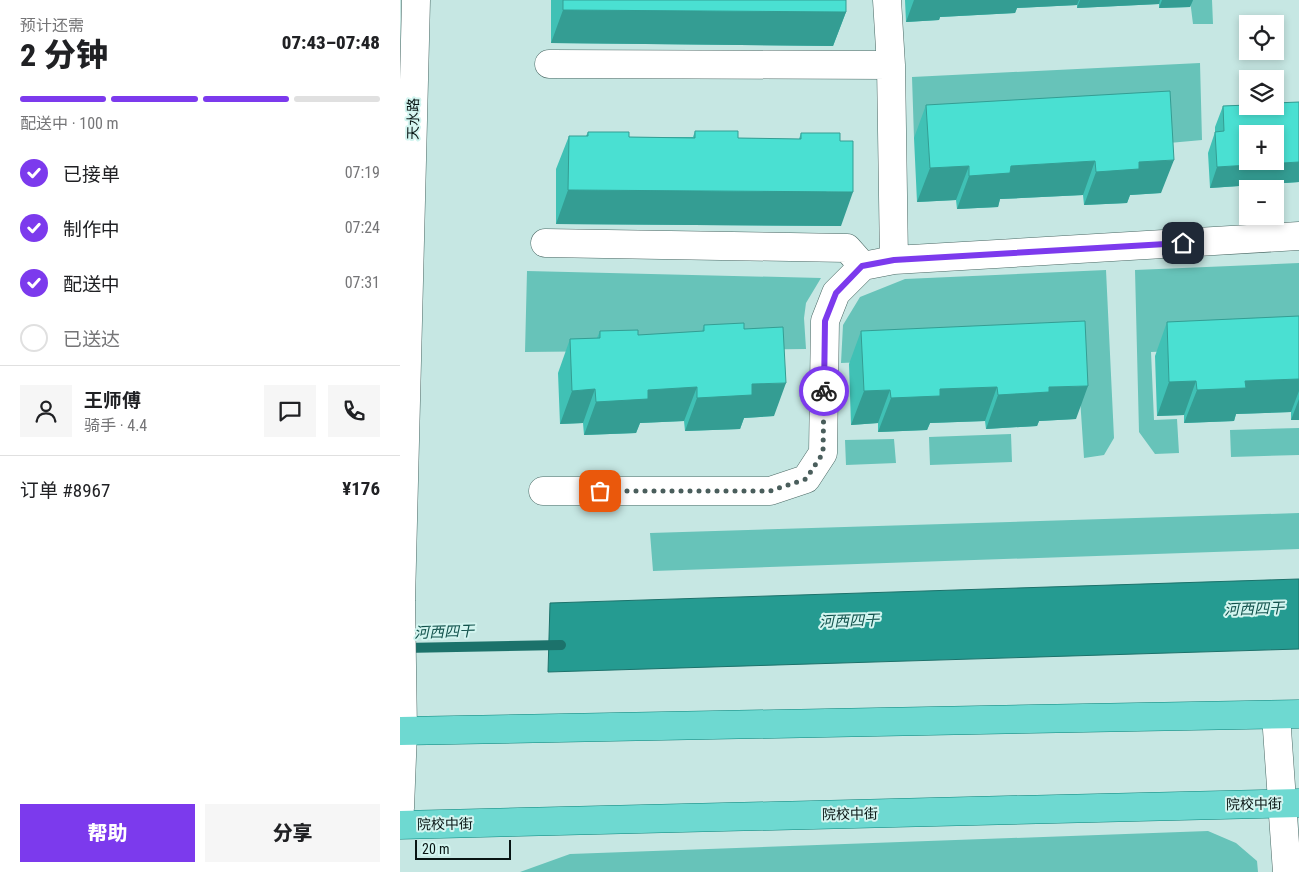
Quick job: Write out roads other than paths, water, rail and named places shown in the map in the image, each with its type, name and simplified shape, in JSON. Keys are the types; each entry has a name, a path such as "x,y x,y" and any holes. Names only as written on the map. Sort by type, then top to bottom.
{"main road":[{"path":"402,731 1288,714"},
{"name":"院校中街","path":"400,825 1291,803"}],"street":[{"name":"天水路","path":"400,808 403,689 401,601 416,0"},
{"path":"887,0 891,65 894,260"},
{"path":"549,64 891,65"},
{"path":"543,491 770,491 806,479 823,453 825,321 836,293 862,266 894,260 1299,236"},
{"path":"545,243 847,248 862,266"},
{"path":"1287,872 1291,803 1288,714"}],"water":[{"path":"1299,579 1299,649 548,672 550,603"}],"waterway":[{"name":"河西四干","path":"403,648 561,645"}]}
